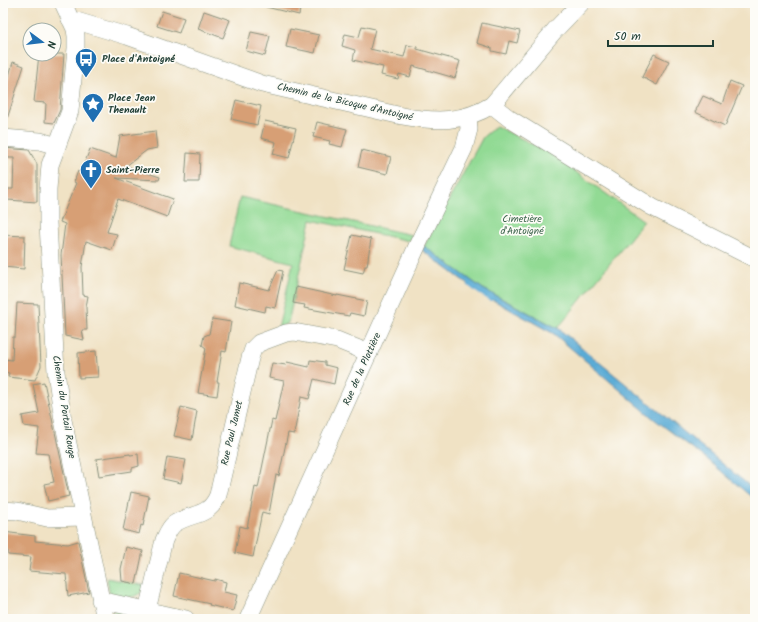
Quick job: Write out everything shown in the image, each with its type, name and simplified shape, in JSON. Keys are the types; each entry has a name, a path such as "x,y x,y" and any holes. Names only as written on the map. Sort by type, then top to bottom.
{"street":[{"name":"Chemin de la Bicoque d'Antoigné","path":"69,10 127,36 262,84 402,116 424,120 449,120 468,117 481,112 492,105 555,30 581,3"},
{"name":"Chemin du Portail Rouge","path":"69,10 76,36 70,112 50,165 48,189 48,223 56,372 63,420 105,619"},
{"path":"492,105 510,119 652,207 755,259"},
{"name":"Rue de la Plottière","path":"248,619 418,244 464,148 469,129 468,117"},
{"path":"3,138 40,142 57,146"},
{"name":"Rue Paul Jamet","path":"147,610 164,540 168,531 174,524 209,509 216,499 253,349 267,339 294,332 337,340 369,353"},
{"path":"3,510 17,511 47,518 83,517"},
{"path":"100,600 186,619"}],"green space":[{"name":"Cimetière d'Antoigné","path":"496,126 548,152 644,221 558,328 482,288 424,246 483,137"},
{"path":"240,197 412,235 409,241 311,220 288,323 278,328 293,263 229,246"},
{"path":"107,578 147,586 143,591 135,596 110,596"},
{"path":"114,611 165,619 112,619 112,613"}],"water":[{"path":"424,246 483,289 559,329 755,490 755,500 708,460 654,419 554,334 477,291 422,250"}],"building":[{"path":"267,3 301,3 299,15 266,7"},
{"path":"162,11 184,18 179,33 157,26"},
{"path":"204,11 230,20 223,38 198,29"},
{"path":"482,23 520,31 517,43 509,41 506,54 492,51 492,48 477,43"},
{"path":"362,26 375,29 370,49 404,57 407,45 460,61 455,78 413,66 410,77 399,74 398,79 381,75 383,67 353,60 355,50 342,46 345,34 359,37"},
{"path":"290,29 319,35 315,53 286,47"},
{"path":"251,32 270,36 265,56 246,51"},
{"path":"62,54 64,54 60,110 54,123 45,122 46,103 34,102 38,62 62,62"},
{"path":"654,54 669,61 657,85 642,77"},
{"path":"13,62 24,66 7,119 3,118 3,97"},
{"path":"730,81 742,86 725,126 695,112 703,96 722,104"},
{"path":"236,100 261,106 257,125 231,119"},
{"path":"265,121 296,128 289,158 273,154 276,142 261,138"},
{"path":"317,122 347,129 342,147 329,144 330,141 313,137"},
{"path":"155,131 157,148 147,150 126,166 160,177 159,180 116,178 173,199 167,217 118,199 107,232 117,234 112,250 86,241 82,267 83,295 88,296 86,307 87,330 82,330 84,340 65,336 61,255 65,224 60,222 76,183 74,182 78,171 81,172 90,149 116,158 120,136"},
{"path":"3,148 29,150 37,164 37,202 7,200 7,189 13,189 14,158 3,158"},
{"path":"362,150 391,157 387,174 358,167"},
{"path":"187,153 200,154 199,182 185,182"},
{"path":"3,235 25,236 24,269 3,267"},
{"path":"352,235 371,239 367,266 365,266 363,273 344,269"},
{"path":"278,270 283,271 275,308 266,306 265,312 235,305 239,283 269,290"},
{"path":"296,287 367,301 364,316 350,313 349,316 304,308 305,305 293,303"},
{"path":"17,303 38,304 41,366 35,380 8,377 9,373 3,372 3,359 12,360"},
{"path":"212,319 231,322 226,352 222,351 217,382 219,382 217,396 198,393 206,348 202,345 204,336 209,334"},
{"path":"96,351 98,377 79,378 78,353"},
{"path":"310,360 325,362 325,365 337,368 334,384 314,379 309,399 301,397 294,434 288,433 279,476 276,475 269,514 262,512 253,557 235,553 240,526 247,528 255,487 258,488 272,420 275,421 284,381 269,378 272,363 286,365 287,362 309,367"},
{"path":"44,382 69,496 48,501 44,484 54,482 48,454 36,453 39,428 24,426 22,416 39,413 33,384"},
{"path":"181,407 197,411 192,440 174,436"},
{"path":"138,454 139,466 132,468 132,471 99,476 96,459"},
{"path":"167,457 186,460 181,483 163,479"},
{"path":"131,492 149,496 143,526 141,525 139,534 123,530"},
{"path":"3,532 35,536 35,541 68,544 78,541 89,592 68,596 66,574 29,571 31,557 8,555 8,551 3,551"},
{"path":"126,547 143,551 136,584 122,581 121,569"},
{"path":"179,573 226,582 224,592 237,595 233,611 174,596"}],"waterway":[{"path":"470,285 491,299"}],"place":[{"name":"Place d'Antoigné","path":"86,78"},
{"name":"Place Jean Thenault","path":"93,124"},
{"name":"Saint-Pierre","path":"91,190"}]}
